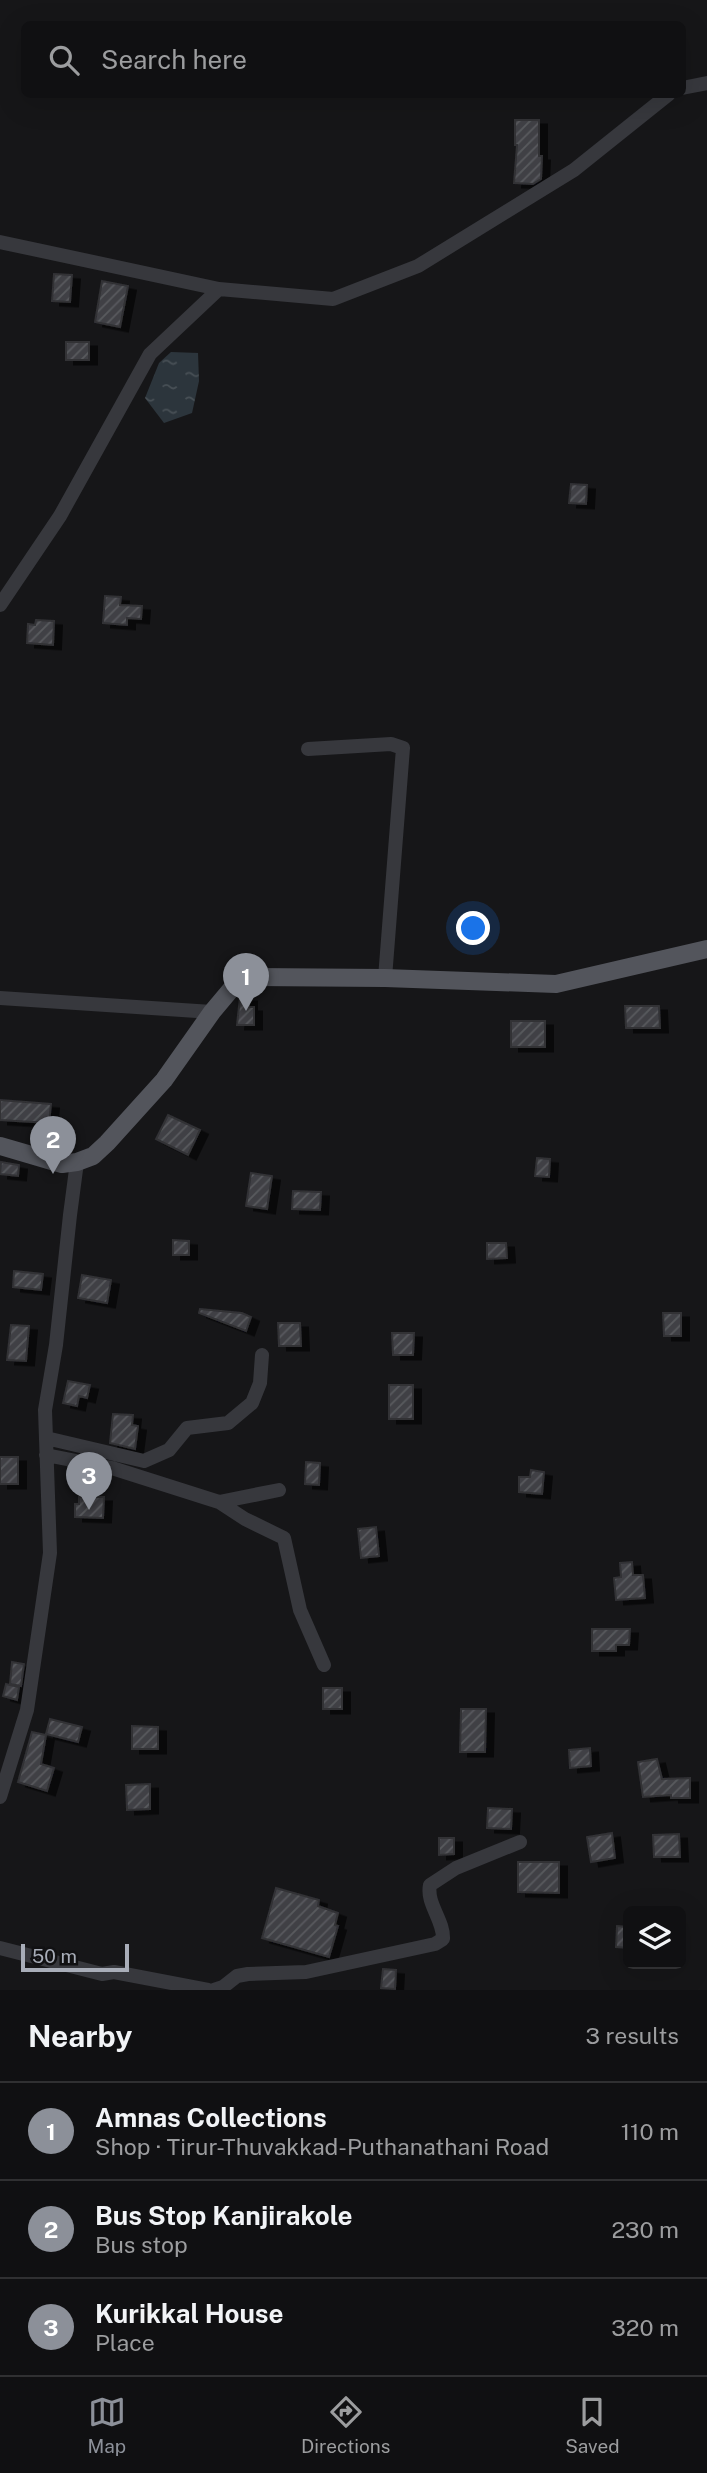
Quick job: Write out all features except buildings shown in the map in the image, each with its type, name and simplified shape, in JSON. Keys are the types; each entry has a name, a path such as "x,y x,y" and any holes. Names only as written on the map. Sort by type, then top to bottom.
{"main road":[{"path":"0,1146 62,1164 93,1156 164,1080 212,1012 238,981 253,977 385,978 556,984 707,949"}],"street":[{"path":"686,87 707,83"},
{"path":"0,242 219,289 333,299 418,265 574,170 664,98"},
{"path":"0,605 60,516 150,354 219,289"},
{"path":"308,748 390,744 403,748 385,978"},
{"path":"0,998 212,1012"},
{"path":"0,1797 27,1710 50,1553 46,1410 56,1345 69,1215 78,1162"},
{"path":"46,1438 144,1461 169,1450 187,1428 228,1423 252,1404 260,1383 262,1355"},
{"path":"46,1455 112,1468 219,1502 245,1519 284,1538 300,1611 324,1665"},
{"path":"219,1502 279,1490"},
{"path":"214,1990 223,1987 237,1976 306,1972 435,1944 443,1939 443,1931 429,1891 430,1885 456,1868 520,1842"},
{"path":"0,1948 102,1974 114,1972 208,1990"}],"water":[{"path":"171,352 198,353 199,381 192,413 164,423 145,398 159,363"}],"place":[{"name":"Amnas Collections","path":"246,1011"},
{"name":"Bus Stop Kanjirakole","path":"53,1174"},
{"name":"Kurikkal House","path":"89,1510"}]}
